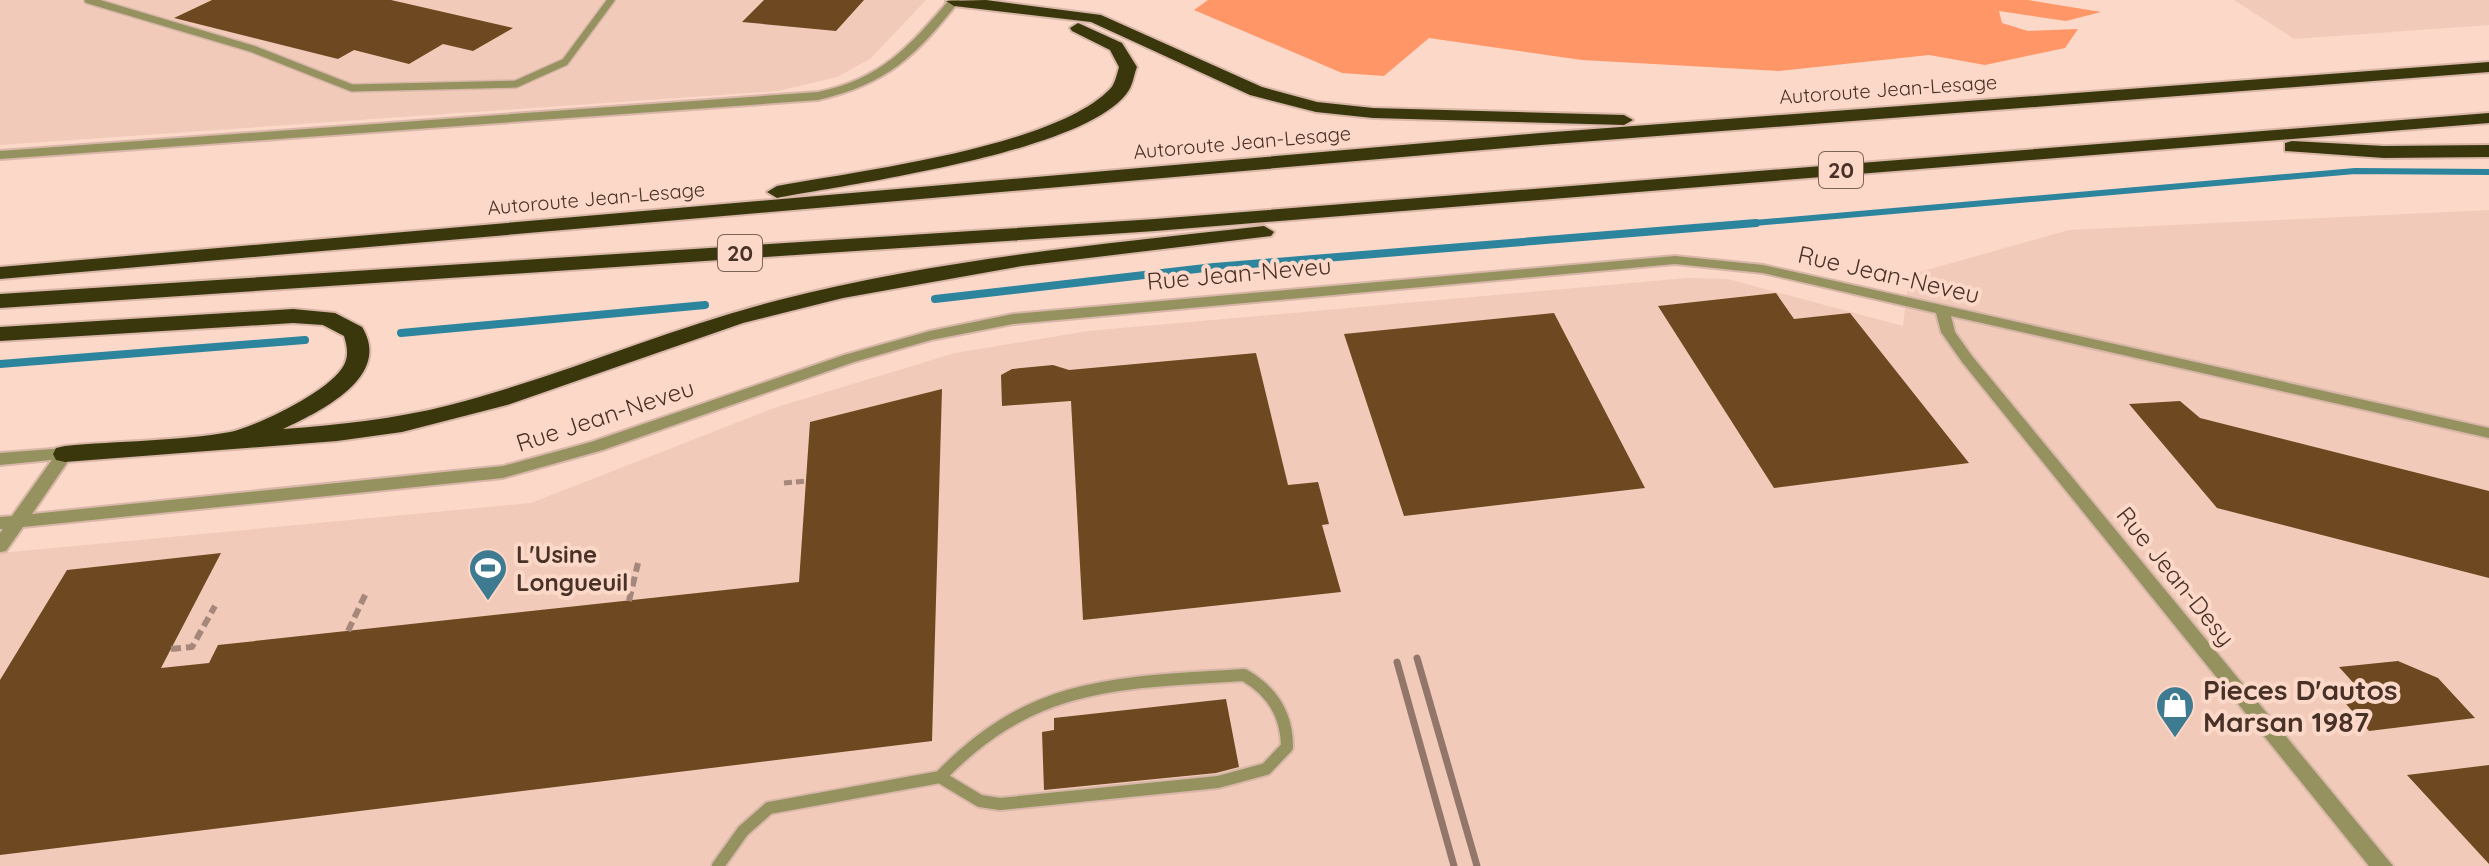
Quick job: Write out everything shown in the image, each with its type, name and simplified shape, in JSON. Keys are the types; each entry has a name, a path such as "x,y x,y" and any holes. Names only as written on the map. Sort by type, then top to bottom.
{"highway":[{"path":"951,5 1095,18 1256,91 1316,107 1373,113 1738,124"},
{"path":"609,222 883,173 990,148 1095,112 1116,97 1127,78 1126,60 1120,50 1088,31 951,5"},
{"path":"2444,71 2489,61"},
{"name":"Autoroute Jean-Lesage","path":"0,273 1738,124 2489,67"},
{"name":"20","path":"0,301 989,237 2489,118"},
{"path":"2202,142 2384,152 2489,151"},
{"path":"65,454 316,436 439,416 715,325 868,286 1043,259 1317,227 1481,199"},
{"path":"0,334 293,316 327,318 354,332 360,345 358,360 330,394 234,440"}],"street":[{"path":"0,155 828,95 869,83 901,62 951,5"},
{"name":"Rue Jean-Neveu","path":"9,522 503,472 573,454 852,356 940,332 1032,316 1686,260 1763,269 2489,433"},
{"name":"Rue Jean-Desy","path":"1943,312 1944,324 1959,349 2382,866"},
{"path":"0,546 9,522 65,454"},
{"path":"0,459 65,454"}],"lane":[{"path":"88,0 253,49 352,88 382,88 516,84 565,62 611,0"},
{"path":"718,866 743,831 769,808 940,777 957,757 1013,716 1054,699 1112,683 1244,675 1265,687 1287,729 1287,747 1266,769 1218,782 1000,804 980,801 940,777"}],"path":[{"path":"784,483 806,481"},
{"path":"629,601 638,563"},
{"path":"348,631 367,591"},
{"path":"171,649 192,647 215,606"}],"shaded area":[{"path":"0,0 926,0 870,59 837,77 778,91 0,145"},
{"path":"1208,0 2028,0 2101,12 2066,21 1999,11 2002,23 2028,31 2078,29 2065,48 1985,65 1929,55 1779,71 1582,60 1429,38 1384,76 1342,73 1194,10"},
{"path":"2234,0 2489,0 2489,25 2294,39"},
{"path":"2489,210 2489,866 0,866 0,553 531,503 777,407 955,353 1088,331 1687,278 1728,279 1903,326 1909,275 2069,230"}],"building":[{"path":"212,0 391,0 513,28 473,51 443,44 409,64 354,50 338,59 174,18"},
{"path":"764,0 864,0 836,31 742,22"},
{"path":"1776,293 1794,319 1850,313 1969,463 1774,488 1658,306"},
{"path":"1554,313 1645,488 1404,516 1344,334"},
{"path":"1256,353 1288,485 1318,482 1329,524 1322,525 1341,592 1083,620 1071,401 1002,406 1001,375 1012,369 1053,365 1069,370"},
{"path":"942,389 932,741 0,855 0,680 67,570 221,553 161,668 209,663 218,645 799,582 810,422"},
{"path":"2180,401 2200,418 2489,491 2489,578 2217,508 2129,404"},
{"path":"2398,661 2438,678 2475,718 2369,731 2336,692 2358,688 2339,667"},
{"path":"1226,699 1239,767 1216,773 1044,790 1042,732 1054,730 1054,718"},
{"path":"2489,765 2489,864 2407,775"}],"waterway":[{"path":"1731,225 2355,171 2489,172"},
{"path":"935,299 1214,267 1756,223"},
{"path":"401,333 705,305"},
{"path":"0,364 305,340"}],"railway":[{"path":"1417,658 1477,866"},
{"path":"1397,662 1454,866"}],"place":[{"name":"L'Usine Longueuil","path":"488,602"},
{"name":"Pieces D'autos Marsan 1987","path":"2175,739"}]}
